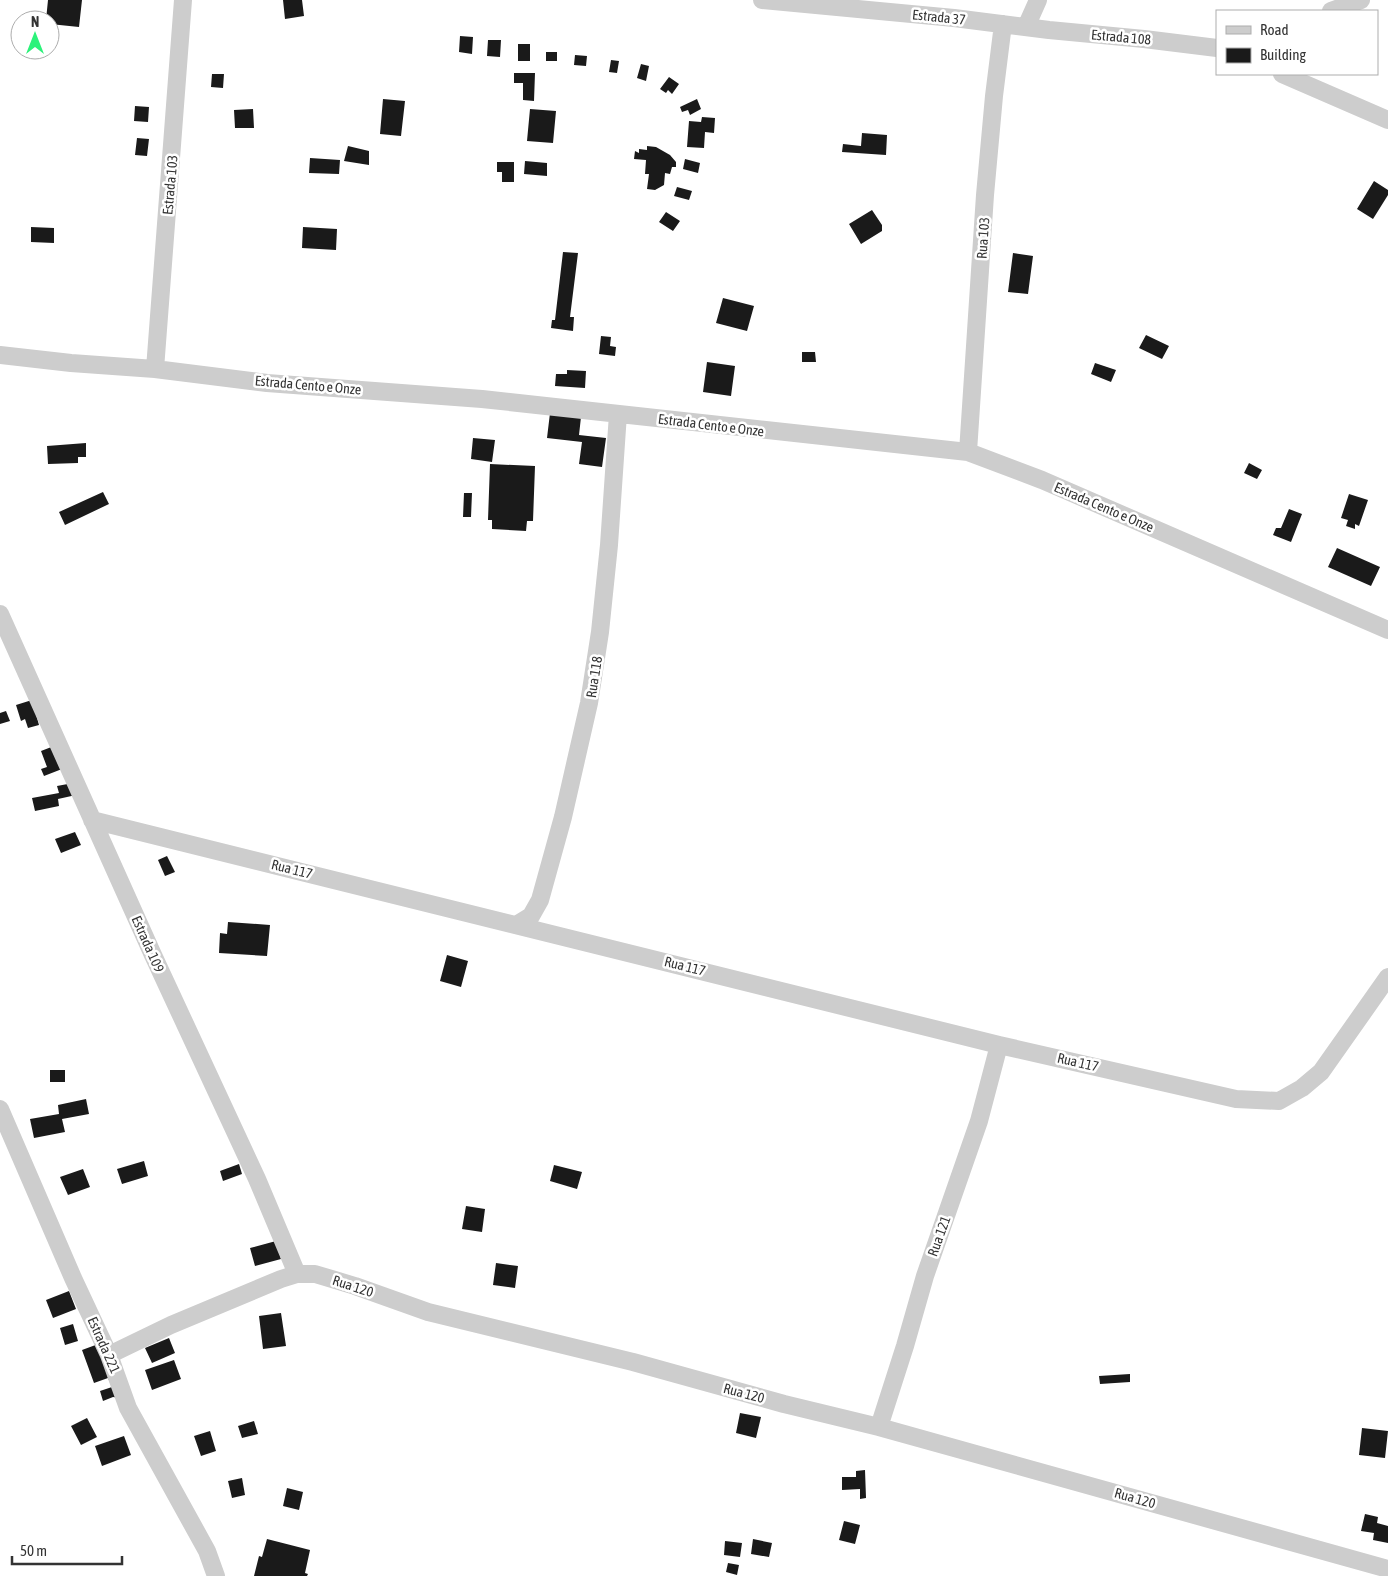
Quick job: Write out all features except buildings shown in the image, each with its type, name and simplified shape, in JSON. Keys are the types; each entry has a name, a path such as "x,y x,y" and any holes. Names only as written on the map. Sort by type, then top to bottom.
{"street":[{"name":"Estrada 103","path":"155,369 183,0"},
{"name":"Estrada 37","path":"762,0 954,18 1026,27"},
{"path":"1026,27 1038,0"},
{"path":"1334,10 1361,0"},
{"name":"Rua 103","path":"968,452 985,195 1003,24"},
{"name":"Estrada 108","path":"1026,27 1216,48"},
{"path":"1284,75 1388,120"},
{"name":"Estrada Cento e Onze","path":"0,355 71,363 155,369 267,383 482,399 968,452 1042,480 1388,630"},
{"name":"Rua 118","path":"518,924 531,916 540,900 563,817 590,703 608,563 618,414"},
{"name":"Estrada 109","path":"0,614 221,1104 257,1179 297,1274"},
{"name":"Rua 117","path":"92,820 999,1044 1236,1099 1279,1101 1302,1088 1321,1072 1388,977"},
{"name":"Rua 121","path":"879,1427 925,1276 976,1128 999,1044"},
{"name":"Estrada 221","path":"0,1109 73,1278 109,1354 128,1408 207,1551 216,1576"},
{"name":"Rua 120","path":"109,1354 223,1303 297,1274 315,1274 428,1312 633,1362 784,1404 879,1427 1388,1568"}]}
